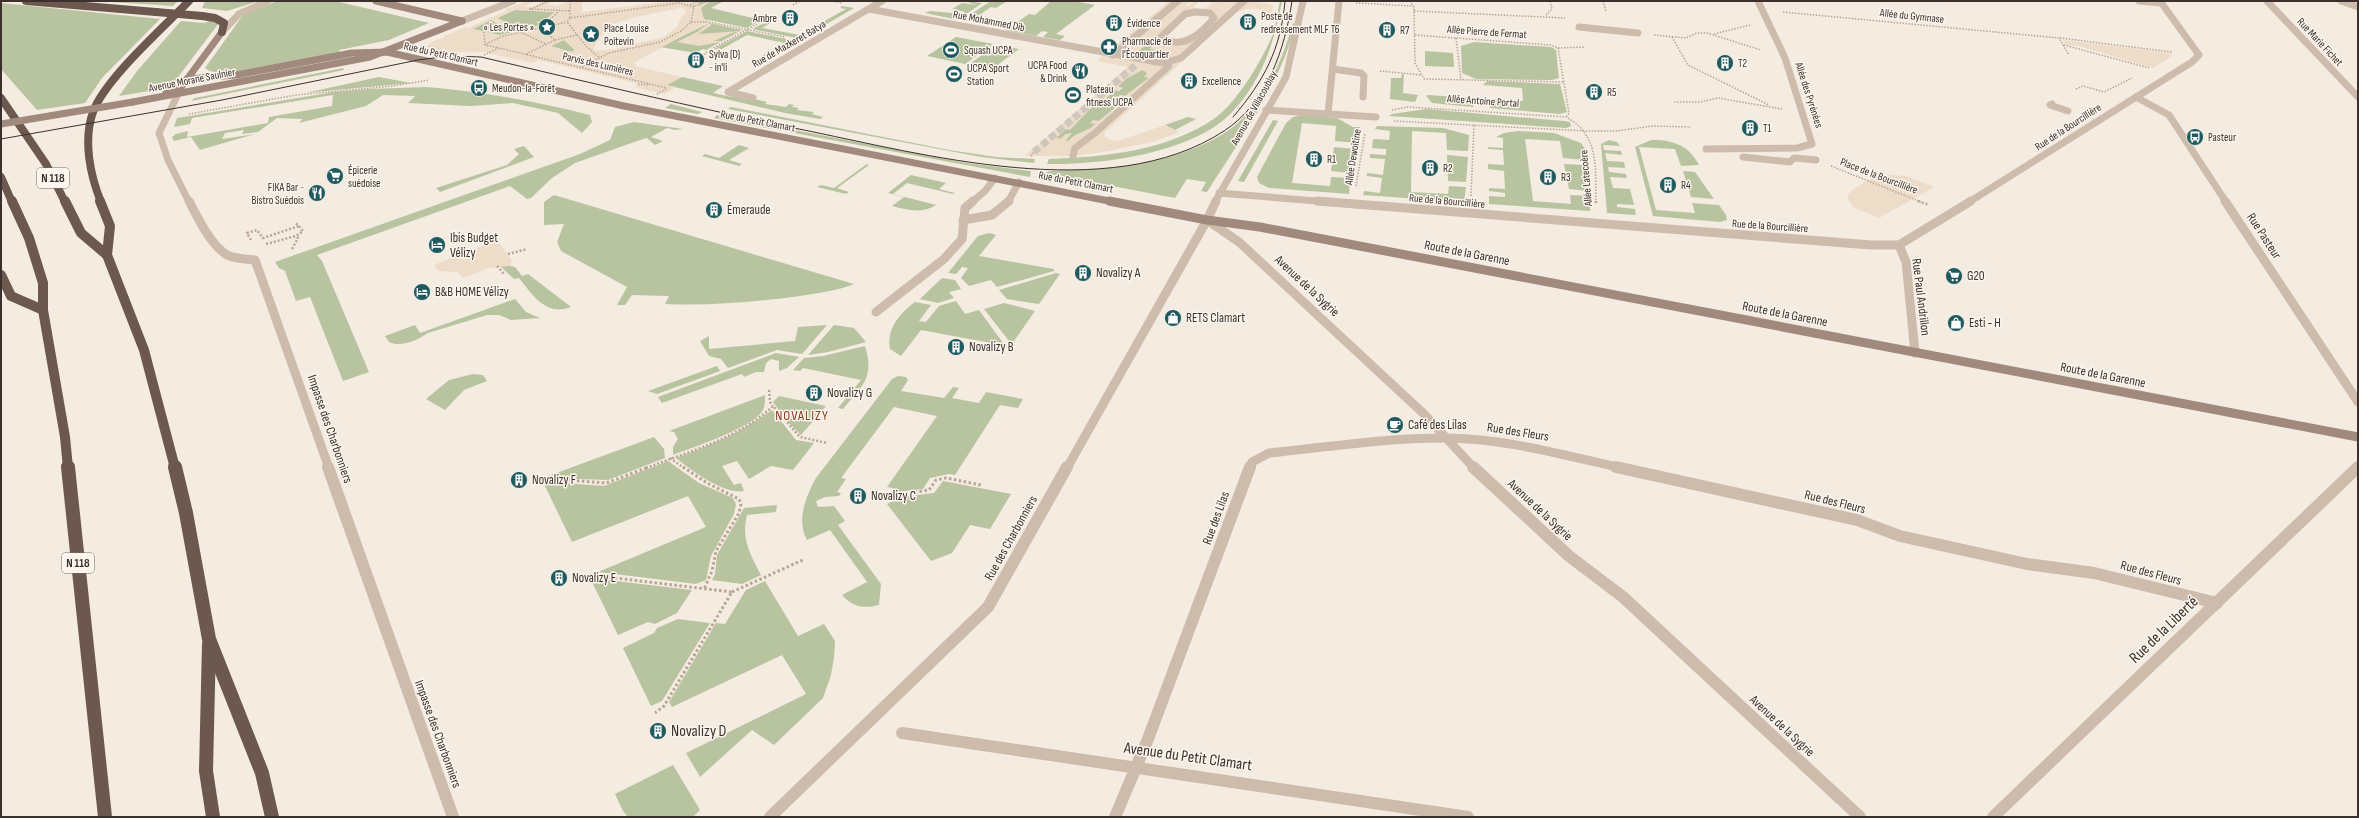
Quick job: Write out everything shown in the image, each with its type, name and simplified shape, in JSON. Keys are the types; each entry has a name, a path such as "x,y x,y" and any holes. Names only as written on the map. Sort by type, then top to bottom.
{"highway":[{"path":"26,1 202,16 221,20 224,23 222,32"},
{"path":"107,255 110,226 94,185 89,152 88,132 93,112 100,98 124,68 189,1"},
{"name":"N 118","path":"1,98 46,164 81,233 107,255 144,350 166,427 186,513 209,638 206,771 213,817"},
{"name":"N 118","path":"1,177 29,238 43,283 43,310 64,437 105,817"},
{"path":"1,275 11,296 43,310"},
{"path":"209,638 262,772 272,817"}],"main road":[{"path":"376,1 462,21"},
{"name":"Rue du Petit Clamart","path":"387,52 462,21"},
{"path":"133,102 156,97 182,86 222,32"},
{"path":"186,79 219,78 348,53 376,50 387,52"},
{"name":"Rue du Petit Clamart","path":"387,52 624,106 1019,182 1207,220"},
{"name":"Avenue Morane Saulnier","path":"1,124 178,95 387,52"},
{"name":"Route de la Garenne","path":"1207,220 1260,227 1915,354 2358,437"}],"street":[{"path":"222,32 239,14 268,1"},
{"path":"462,21 513,1"},
{"name":"Rue de Mazkeret Batya","path":"753,98 728,92 882,1"},
{"path":"1109,54 1178,1"},
{"path":"1073,156 1075,148 1096,132 1169,66 1168,62 1181,58 1244,1"},
{"name":"Avenue de Villacoublay","path":"1207,220 1219,193 1286,77 1303,1"},
{"name":"Allée des Pyrénées","path":"1706,149 1797,148 1812,144 1785,58 1758,1"},
{"path":"2138,1 2160,2 2199,55"},
{"name":"Rue Marie Fichet","path":"2267,1 2358,97"},
{"path":"2341,1 2358,5"},
{"path":"1328,114 1339,2"},
{"name":"Rue Mohammed Dib","path":"869,8 1109,54 1139,62 1168,62"},
{"path":"1203,12 1210,13 1214,18 1189,41 1172,42 1163,39 1162,34 1185,14 1203,12"},
{"path":"1579,27 1638,33"},
{"name":"Rue de la Bourcillière","path":"1219,193 1871,245 1900,244 1952,214 2192,62 2199,55"},
{"path":"1333,70 1361,73 1364,76 1362,97"},
{"name":"Impasse des Charbonniers","path":"182,86 170,114 159,133 160,141 175,173 213,241 226,255 255,260 453,817"},
{"name":"Rue Pasteur","path":"2136,97 2169,115 2358,402"},
{"path":"2052,104 2050,105 2068,111"},
{"path":"1266,110 1376,117"},
{"path":"1744,157 1790,162 1794,158 1816,160"},
{"path":"876,312 944,259 962,238 965,208 985,191 995,178"},
{"path":"963,220 980,219 997,214 1011,198 1019,182"},
{"name":"Avenue de la Sygrie","path":"1207,220 1239,242 1424,414 1468,463 1569,556 1623,597 1860,817"},
{"name":"Rue des Charbonniers","path":"770,817 988,607 1207,220"},
{"name":"Rue Paul Andrillon","path":"1900,244 1906,262 1915,354"},
{"name":"Rue des Fleurs","path":"1445,438 1510,443 1857,520 1900,536 2028,564 2094,573 2217,603"},
{"name":"Rue des Lilas","path":"1116,817 1137,766 1252,462 1269,453 1397,440 1445,438"},
{"name":"Rue de la Liberté","path":"1993,817 2358,467"},
{"name":"Avenue du Petit Clamart","path":"902,733 1137,766 1468,817"}],"path":[{"path":"530,9 549,1"},
{"path":"485,45 503,36 567,22 570,18 571,12 570,1"},
{"path":"690,5 698,1"},
{"path":"793,5 800,1"},
{"path":"1410,1 1414,7 1415,35 1413,50 1415,63 1424,79 1564,82 1569,112 1566,117"},
{"path":"1545,16 1550,13 1552,9 1550,1"},
{"path":"1339,2 1414,7"},
{"path":"570,18 679,3 694,6 702,4"},
{"path":"580,68 609,54 660,42 681,31 691,22 694,6"},
{"path":"523,9 571,12"},
{"name":"Allée du Gymnase","path":"1762,10 2059,38 2199,55"},
{"path":"541,28 559,11"},
{"path":"1414,11 1492,16 1563,17 1579,27"},
{"path":"705,55 705,53 764,20"},
{"name":"Parvis des Lumières","path":"499,22 546,44"},
{"path":"567,22 577,35 600,58"},
{"path":"691,22 708,22 811,43"},
{"path":"1714,34 1733,27 1768,22"},
{"name":"Parvis des Lumières","path":"541,28 555,40"},
{"path":"1638,33 1686,38 1697,33 1714,34 1785,58"},
{"name":"Parvis des Lumières","path":"525,55 555,40 577,35"},
{"name":"Allée Pierre de Fermat","path":"1415,35 1550,45 1558,48 1558,57 1564,82"},
{"path":"1672,36 1688,65 1773,107"},
{"path":"1456,38 1461,80"},
{"path":"2059,38 2068,55"},
{"path":"2063,45 2081,48 2150,68"},
{"name":"Parvis des Lumières","path":"490,52 499,48 667,88"},
{"path":"532,56 536,62"},
{"path":"1361,73 1378,71 1422,75"},
{"path":"2076,89 2083,86 2104,92 2129,78 2135,78"},
{"path":"170,114 187,114 283,97 345,89 410,85 434,79"},
{"path":"638,84 651,85"},
{"path":"1674,102 1700,102 1718,98 1802,110"},
{"name":"Allée Antoine Portal","path":"1376,117 1396,108 1408,107 1566,117 1580,124 1586,131"},
{"name":"Allée Antoine Portal","path":"1376,117 1392,120 1586,131 1616,131 1653,126 1691,127"},
{"name":"Allée Dewoitine","path":"1353,204 1366,127 1376,117"},
{"path":"1471,203 1474,125"},
{"name":"Allée Latecoère","path":"1586,131 1592,149 1596,212 1600,224"},
{"path":"1032,156 1034,152"},
{"name":"Place de la Bourcillière","path":"1816,160 1952,214"},
{"path":"261,244 268,244 296,236 302,231 296,223"},
{"path":"254,244 247,233 258,230 263,238 299,226"},
{"path":"292,249 298,238 296,236"},
{"path":"508,254 527,249"},
{"path":"497,266 504,274"},
{"path":"770,390 770,402 800,437 827,443"},
{"path":"542,478 606,483 743,428 758,420 773,406"},
{"path":"670,458 707,483 739,499 741,504 739,513 716,551 712,571 704,588"},
{"path":"875,498 929,490 936,480 946,478 981,485"},
{"path":"590,575 732,592 805,559"},
{"path":"655,713 664,706 732,592"}],"green space":[{"path":"95,1 178,1 173,6"},
{"path":"205,1 259,1 227,11 202,8"},
{"path":"277,1 335,1 429,23 389,40 339,50 340,53 269,68 229,73 214,72 205,68 243,15"},
{"path":"701,1 724,1 711,8 761,20 747,28 704,19 697,3"},
{"path":"965,1 982,3 958,20 925,13 930,11 962,14 965,12 952,9 962,3 976,5"},
{"path":"991,1 1007,1 996,8 991,7 975,18 968,16"},
{"path":"1051,1 1074,1 1095,5 1056,34 1065,36 1060,40 1043,37 1048,32 1042,31 1036,36 1006,30 1029,14 1035,15"},
{"path":"1280,1 1282,1 1271,46 1260,73 1243,99 1233,111 1216,125 1196,137 1146,154 1094,162 1047,164 1049,159 1113,154 1156,145 1197,129 1215,118 1239,93 1260,60 1273,35"},
{"path":"1,3 160,19 102,78 85,103 37,110 1,69"},
{"path":"842,6 854,8 801,39 752,29 768,21 772,22 762,28 800,35 846,9 840,8"},
{"path":"515,10 555,12 544,22 536,22 542,24 521,30 497,18"},
{"path":"211,20 219,23 172,85 167,88 119,96 137,71 181,21 205,23"},
{"path":"491,20 514,32 499,35 472,29"},
{"path":"709,23 742,30 706,50 703,49 696,53 660,47"},
{"path":"1293,23 1295,24 1289,45 1281,67 1270,89 1258,111 1207,192 1201,191 1206,182 1187,179 1175,198 1044,173 1135,165 1155,161 1194,149 1212,140 1242,119 1260,98 1274,75"},
{"path":"747,31 797,41 757,64 751,62 785,43 747,35 720,50 714,49"},
{"name":"Squash UCPA","path":"956,37 993,44 965,64 927,56"},
{"path":"564,40 575,50 571,52 550,46"},
{"path":"1149,42 1156,43 1150,49 1161,50 1155,55 1136,53"},
{"path":"1474,42 1551,47 1556,50 1559,78 1552,80 1476,79 1462,73 1461,46"},
{"name":"Squash UCPA","path":"996,45 1019,49 992,69 968,65"},
{"path":"1425,51 1453,53 1454,67 1425,66"},
{"path":"343,68 344,70 191,101 195,98"},
{"path":"1142,70 1146,71 1149,78 1125,96 1120,95 1116,98 1124,100 1091,128 1074,136 1068,141 1065,141 1071,134 1066,134 1060,139 1056,138 1095,104 1100,105 1114,90 1119,91 1123,88 1117,87 1127,78"},
{"path":"1402,74 1404,74 1403,93 1418,95 1415,102 1390,99 1391,78 1401,78"},
{"path":"379,77 411,83 306,93"},
{"path":"682,77 723,86 713,93 732,97 736,95 767,102 765,104 786,107 789,104 794,105 792,107 799,108 797,110 814,112 812,114 823,117 820,119 785,113 666,85"},
{"path":"1487,81 1560,84 1567,112 1560,114 1490,108 1485,100 1487,99 1523,101 1522,88 1483,85"},
{"path":"427,87 489,94 550,105 590,115 592,122 582,133 558,113 513,103 471,106 408,103 415,96 383,95 366,106 299,123 303,119 277,118 258,132 242,134 244,130 225,133 222,139 255,134 200,150 191,137 174,141 172,137 176,134 188,131 187,137 268,123 269,117 332,106 333,95 192,118 190,124 174,127 177,118 334,92"},
{"path":"1426,96 1477,99 1473,107 1432,103"},
{"path":"671,104 702,112 698,114 665,108"},
{"path":"731,107 949,150 996,157 1035,159 1034,163 981,157 728,109"},
{"path":"1426,109 1564,121 1570,122 1571,126 1566,128 1389,116 1392,114"},
{"path":"717,115 967,163 1031,171 1030,177 714,118"},
{"path":"1301,115 1337,118 1353,127 1360,127 1357,143 1335,141 1336,126 1302,123 1292,183 1330,186 1331,177 1350,178 1349,194 1269,188 1259,183 1257,177 1286,123 1293,117"},
{"path":"1188,117 1196,119 1175,130 1165,125"},
{"path":"1273,120 1278,121 1244,182 1238,181"},
{"path":"634,122 683,129 675,130 667,128 651,137 663,141 655,145 647,138 575,163 552,178 531,198 527,199 510,186 317,255 322,261 369,372 343,381 310,297 296,301 285,271 279,268 275,262 580,154 610,140 615,127"},
{"path":"1377,126 1443,128 1469,135 1468,151 1447,150 1446,133 1412,131 1411,192 1448,194 1449,186 1466,187 1464,202 1363,195 1364,191 1380,193 1382,178 1367,176 1367,173 1383,175 1385,159 1370,158 1370,154 1386,155 1386,149 1372,148 1373,139 1389,140 1390,131 1375,129"},
{"path":"1518,131 1554,133 1581,143 1585,149 1586,160 1563,158 1560,141 1525,139 1533,201 1571,204 1570,195 1590,196 1590,211 1489,204 1489,196 1505,197 1505,193 1489,191 1489,188 1505,189 1504,171 1488,169 1488,164 1504,165 1503,150 1488,149 1488,147 1503,148 1503,138 1496,137 1504,133"},
{"path":"1609,140 1617,142 1620,146 1603,145 1604,150 1621,151 1622,155 1605,153 1607,161 1624,162 1625,168 1608,167 1609,172 1626,174 1627,178 1610,177 1613,188 1630,189 1634,205 1617,204 1617,207 1635,209 1636,215 1607,213 1601,144"},
{"path":"1651,140 1673,142 1680,145 1691,153 1699,165 1681,166 1675,149 1639,147 1656,210 1695,213 1692,203 1719,205 1726,215 1727,220 1720,222 1653,216 1635,147"},
{"path":"739,145 749,148 729,160 742,164 739,166 702,156 705,154 719,158"},
{"path":"524,146 534,157 440,192 436,188 507,165 519,154 514,149"},
{"path":"1334,147 1356,149 1351,173 1331,171"},
{"path":"1447,155 1468,157 1466,182 1448,181"},
{"path":"867,164 869,165 837,188 849,192 846,194 817,187 821,185 834,188"},
{"path":"1564,164 1587,165 1589,191 1569,189"},
{"path":"1683,171 1695,172 1714,199 1691,197"},
{"path":"911,175 946,183 939,189 955,193 953,194 907,183 893,194 936,205 925,210 909,210 892,206 904,197 888,193"},
{"path":"554,195 854,284 834,290 800,296 749,302 716,304 665,304 669,296 632,295 625,305 617,305 627,287 561,251 557,242 564,224 544,225 544,202"},
{"path":"989,233 996,235 979,256 1054,269 1054,271 997,287 991,280 969,286 961,278 968,268 962,267 956,274 948,273 978,236"},
{"path":"506,265 515,267 522,276 528,274 571,307 554,309 540,302 519,278 514,279 500,266"},
{"path":"1056,273 1060,274 1039,304 1007,299 999,290"},
{"path":"942,278 955,280 961,289 949,292 954,298 938,303 920,299"},
{"path":"515,299 526,312 540,318 511,320 499,315 487,315 428,333 414,341 404,344 394,344 389,342 385,336 415,325 420,333"},
{"path":"956,301 965,314 979,310 1003,343 1002,345 921,330 901,356 890,349 890,335 895,322 904,311 915,302 931,305 919,321 926,322 939,306"},
{"path":"1004,303 1035,311 1014,341 1009,341 984,309"},
{"path":"827,325 802,354 777,350 728,368 721,359 709,356 700,341 709,336 709,349 795,341 798,327"},
{"path":"834,325 854,328 866,342 828,352 808,355"},
{"path":"865,346 868,357 868,366 865,381 843,409 838,408 861,380 803,368 800,371 793,370 804,358 823,356"},
{"path":"776,353 799,357 787,368 779,371 779,361 771,359 766,363 764,372 756,372 744,377 742,374 662,403 658,397"},
{"path":"717,366 720,371 657,394 648,391"},
{"path":"473,374 483,375 487,381 464,390 445,410 426,399 449,380"},
{"path":"898,376 906,377 908,380 901,391 944,398 953,387 959,388 952,398 979,403 986,392 1023,399 1018,408 1000,405 955,475 949,474 930,478 923,489 894,492 893,488 887,487 937,416 894,407 841,478 846,479 837,492 841,493 839,496 825,497 816,501 818,507 834,506 845,521 838,525 881,584 879,605 863,607 850,602 842,595 867,582 830,530 807,540 802,525 802,517 806,501 816,478 892,379"},
{"path":"765,395 765,405 763,410 748,424 673,455 673,447 678,439 674,432 669,431"},
{"path":"779,396 826,406 801,435 787,421 773,402"},
{"path":"772,410 796,440 814,443 793,470 771,466 749,479 737,461 722,466 734,485 741,483 744,491 736,491 727,489 708,480 676,458 726,438"},
{"path":"654,437 664,449 665,458 608,480 552,478 551,475"},
{"path":"668,461 699,483 733,498 736,504 734,514 711,556 706,580 696,584 598,572 706,527 688,496 572,542 544,484 550,482 604,486"},
{"path":"943,481 1011,494 990,529 970,525 952,553 931,561 887,504 893,501 893,498 934,493"},
{"path":"777,505 776,512 747,515 745,524 746,539 750,553 761,575 742,584 712,580 715,574 717,555 744,508"},
{"path":"599,579 692,590 677,613 655,624 648,622 618,635 592,582"},
{"path":"765,581 798,636 824,624 835,641 831,675 823,698 774,745 752,730 700,777 686,753 806,694 782,655 672,707 669,702 716,623 725,624 746,590"},
{"path":"678,619 710,623 662,701 651,706 623,648 654,633 657,628"},
{"path":"673,765 700,810 693,817 628,817 623,811 615,794"}],"shaded area":[{"path":"529,1 535,1 523,7 532,7 544,1 552,1 547,4 557,6 569,1 582,1 582,12 672,1 702,4 711,1 701,8 704,19 710,21 633,63 636,64 634,66 682,77 667,85 676,87 665,94 634,87 639,84 539,60 533,63 483,52 432,53 425,48 433,41 444,38 443,37 465,27 468,28 508,10 505,9","holes":["681,8 686,9 685,14 681,17 678,26 664,37 614,49 593,51 595,45 610,25 635,17","515,10 554,12 544,21 535,22 541,24 540,25 521,30 497,18","491,20 513,32 499,35 473,29","564,40 575,50 571,52 551,46"]},
{"path":"1169,1 1191,1 1186,5 1189,6 1195,1 1200,1 1193,7 1201,9 1206,8 1214,1 1250,1 1273,5 1272,16 1269,16 1266,12 1256,9 1246,9 1235,13 1105,132 1104,136 1108,139 1118,141 1165,125 1179,132 1156,141 1109,151 1073,156 1025,156 1128,67 1097,61","holes":["1195,12 1214,18 1181,42 1161,36","1149,42 1156,43 1150,49 1161,50 1155,55 1136,53","1142,70 1147,73 1144,77 1149,78 1125,96 1120,95 1116,99 1123,101 1099,121 1093,120 1090,123 1095,124 1091,128 1074,136 1068,141 1065,140 1072,133 1066,134 1060,139 1056,138 1066,129 1070,130 1095,104 1100,105 1113,90 1119,91 1123,88 1118,86 1127,78"]},
{"path":"709,23 712,25 698,34 741,31 732,33 714,41 723,41 699,46 677,42 697,32"},
{"path":"2063,40 2170,53 2172,56 2153,68 2079,46 2066,45"},
{"path":"1877,174 1906,176 1934,187 1879,218 1853,207 1847,197 1850,192"},
{"path":"497,240 512,260 510,266 488,268 464,278 457,272 438,271 434,265"}],"tunnel":[{"path":"1034,152 1137,64"}],"tram line":[{"path":"1233,117 1254,90 1269,64 1280,34 1285,1"},
{"path":"1,139 222,100 418,60 449,56 481,57 719,112 902,150 958,160 1015,168 1072,170 1127,166 1178,153 1224,131 1239,119 1252,106 1272,74 1284,38 1292,1"}],"place":[{"name":"Ambre","path":"790,18"},
{"name":"Poste de redressement MLF T6","path":"1248,22"},
{"name":"Évidence","path":"1114,23"},
{"name":"« Les Portes »","path":"547,27"},
{"name":"R7","path":"1387,30"},
{"name":"Place Louise Poitevin","path":"591,34"},
{"name":"Pharmacie de l’Écoquartier","path":"1109,47"},
{"name":"Squash UCPA","path":"951,50"},
{"name":"Sylva (D) - in'li","path":"696,60"},
{"name":"T2","path":"1725,63"},
{"name":"UCPA Food & Drink","path":"1080,71"},
{"name":"UCPA Sport Station","path":"954,74"},
{"name":"Excellence","path":"1189,81"},
{"name":"Meudon-la-Forêt","path":"479,88"},
{"name":"R5","path":"1594,92"},
{"name":"Plateau fitness UCPA","path":"1073,95"},
{"name":"T1","path":"1750,128"},
{"name":"Pasteur","path":"2195,137"},
{"name":"R1","path":"1314,159"},
{"name":"R2","path":"1430,168"},
{"name":"Épicerie suédoise","path":"335,176"},
{"name":"R3","path":"1548,177"},
{"name":"R4","path":"1668,185"},
{"name":"FIKA Bar - Bistro Suédois","path":"317,193"},
{"name":"Émeraude","path":"714,210"},
{"name":"Ibis Budget Vélizy","path":"437,245"},
{"name":"Novalizy A","path":"1083,273"},
{"name":"G20","path":"1954,276"},
{"name":"B&B HOME Vélizy","path":"422,292"},
{"name":"RETS Clamart","path":"1173,318"},
{"name":"Esti - H","path":"1956,323"},
{"name":"Novalizy B","path":"956,347"},
{"name":"Novalizy G","path":"814,393"},
{"name":"Café des Lilas","path":"1395,425"},
{"name":"Novalizy F","path":"519,480"},
{"name":"Novalizy C","path":"858,496"},
{"name":"Novalizy E","path":"559,578"},
{"name":"Novalizy D","path":"658,731"}],"district":[{"name":"NOVALIZY","path":"802,415"}]}
